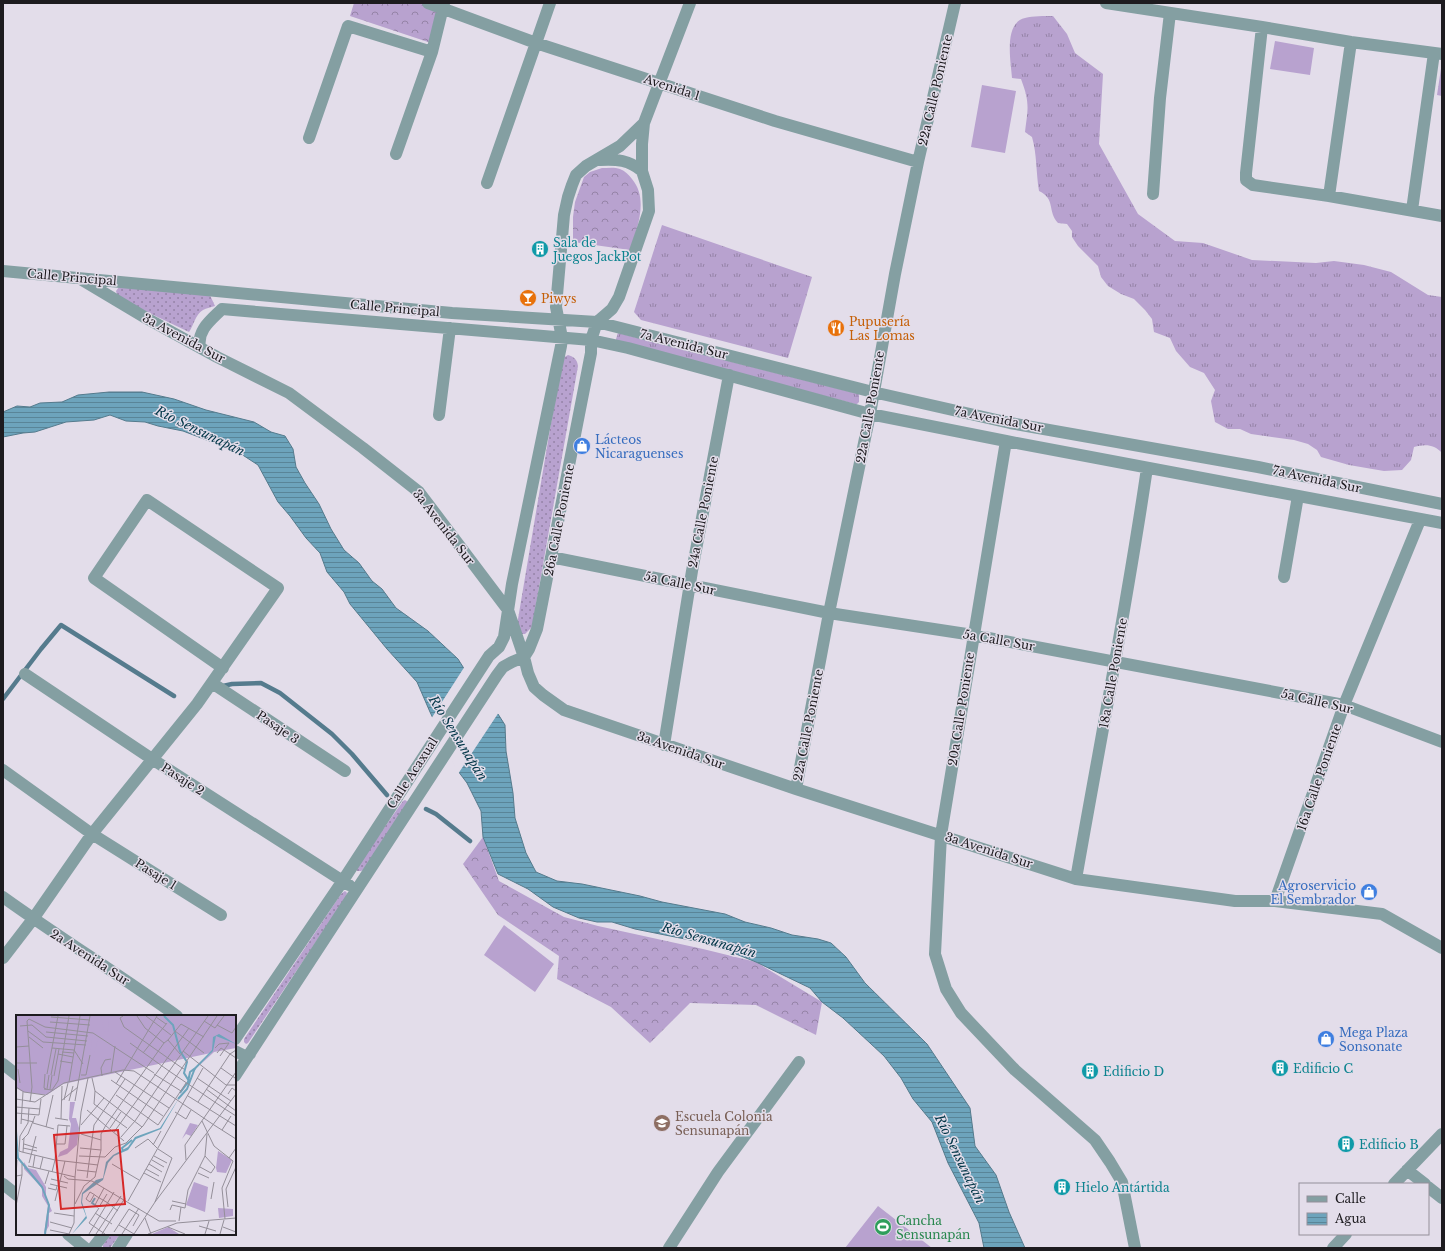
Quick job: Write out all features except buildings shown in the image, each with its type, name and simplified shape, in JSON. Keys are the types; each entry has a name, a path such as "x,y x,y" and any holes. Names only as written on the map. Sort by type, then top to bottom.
{"street":[{"name":"Avenida 1","path":"428,3 443,6 536,43 782,123 918,162"},
{"path":"487,183 550,3"},
{"path":"597,322 612,309 619,297 650,211 648,190 642,171 644,123 690,3"},
{"name":"22a Calle Poniente","path":"796,789 870,414 888,307 918,162 954,3"},
{"path":"1106,3 1351,42 1438,53 1412,210"},
{"path":"396,154 432,52 443,6"},
{"path":"1153,194 1160,98 1170,13"},
{"path":"309,138 348,26 432,52"},
{"path":"1262,27 1246,180 1253,185 1329,196 1442,216"},
{"path":"1329,196 1351,42"},
{"path":"508,610 562,338 556,307 564,215 568,197 576,175 595,161 620,146 644,123"},
{"path":"595,161 621,160 633,164 642,171"},
{"name":"Calle Principal","path":"3,270 304,300 559,321"},
{"name":"3a Avenida Sur","path":"79,278 146,318 289,393 419,492 508,610 528,673 534,687 564,710 796,789 1076,879 1235,901 1275,901 1382,914 1442,948"},
{"path":"200,347 199,339 201,332 222,309 213,290"},
{"name":"Calle Principal","path":"222,309 562,338"},
{"name":"7a Avenida Sur","path":"559,321 597,322 873,392 1010,423 1258,467 1442,504"},
{"name":"26a Calle Poniente","path":"524,657 537,630 591,353 591,340 597,322"},
{"path":"439,415 450,328"},
{"name":"7a Avenida Sur","path":"562,338 591,340 628,348 870,414 1442,523"},
{"name":"24a Calle Poniente","path":"664,744 690,586 729,375"},
{"name":"20a Calle Poniente","path":"1006,441 941,835 935,954 946,989 961,1013 1015,1070 1095,1140 1110,1162 1122,1182 1135,1248"},
{"name":"18a Calle Poniente","path":"1076,879 1115,662 1147,468"},
{"path":"1284,577 1298,496"},
{"path":"3,958 33,919 92,834 212,683 223,668 278,588 147,500 94,578 223,668"},
{"name":"16a Calle Poniente","path":"1275,901 1344,705 1420,520"},
{"name":"5a Calle Sur","path":"551,557 830,613 973,635 1344,705 1442,742"},
{"name":"Calle Acaxual","path":"236,1038 342,882 489,656 499,647 504,637 508,610"},
{"name":"Calle Acaxual","path":"236,1071 250,1054 503,667 524,657"},
{"name":"Pasaje 2","path":"26,674 152,759 342,882"},
{"name":"Pasaje 3","path":"212,683 345,771"},
{"name":"Pasaje 1","path":"3,770 92,834 220,915"},
{"path":"342,882 357,889"},
{"name":"2a Avenida Sur","path":"3,897 33,919 137,987 177,1015"},
{"path":"236,1052 245,1056 250,1054"},
{"path":"669,1248 718,1172 799,1062"},
{"path":"3,1064 16,1074"},
{"path":"1395,1183 1442,1134"},
{"path":"1407,1170 1424,1183"},
{"path":"3,1184 16,1193"},
{"path":"1429,1188 1442,1198"},
{"path":"69,1235 85,1248"},
{"path":"93,1248 103,1235"},
{"path":"118,1248 126,1235"},
{"path":"1333,1248 1345,1235"}],"green space":[{"path":"354,3 428,3 442,8 434,44 350,16"},
{"path":"1053,16 1067,34 1075,53 1103,74 1099,144 1138,214 1175,241 1203,243 1252,260 1316,263 1334,261 1364,265 1391,272 1428,295 1442,297 1442,453 1433,446 1422,445 1414,447 1411,460 1402,470 1384,471 1349,465 1321,457 1317,450 1308,444 1294,440 1251,434 1240,429 1228,429 1215,422 1211,401 1215,390 1204,373 1190,367 1176,351 1170,338 1154,332 1152,319 1134,299 1121,294 1108,286 1101,277 1098,266 1078,246 1072,237 1072,231 1067,224 1058,223 1053,214 1050,201 1039,191 1034,143 1032,137 1025,132 1027,111 1026,94 1021,79 1012,78 1010,44 1011,35 1018,21 1028,17"},
{"path":"1275,41 1314,48 1310,75 1270,69"},
{"path":"1442,62 1442,96 1437,95"},
{"path":"982,85 1016,91 1005,153 971,147"},
{"path":"602,168 616,168 622,170 630,176 637,187 641,205 640,214 636,233 630,250 573,242 573,217 575,202 584,177 590,172"},
{"path":"662,225 812,277 788,358 641,320 634,312"},
{"path":"119,287 209,293 215,306 200,312 189,332 118,298 116,291"},
{"path":"618,333 859,394 859,402 855,404 616,341"},
{"path":"568,355 575,359 578,366 532,627 525,634 521,634 517,625 561,364 563,358"},
{"path":"405,800 408,802 363,870 357,871 356,868 358,865"},
{"path":"483,837 499,881 564,917 756,962 822,1002 816,1035 756,1005 690,1003 650,1043 611,1007 557,979 559,956 498,915 463,864"},
{"path":"345,891 347,893 346,897 246,1044 244,1039 341,894"},
{"path":"504,925 554,964 535,992 484,955"},
{"name":"Cancha Sensunapán","path":"878,1206 932,1248 845,1248"},
{"path":"110,1235 119,1235 110,1248 103,1248 103,1245"}],"water":[{"name":"Río Sensunapán","path":"109,392 142,392 174,399 206,410 254,422 271,432 285,436 293,449 296,467 319,504 331,529 344,550 359,563 372,581 382,589 396,608 428,631 458,659 492,713 498,714 505,725 506,751 513,793 515,818 526,853 536,872 557,881 582,884 725,914 745,922 792,935 818,939 831,943 846,957 865,983 927,1044 970,1108 975,1146 996,1175 1009,1212 1025,1248 984,1248 979,1223 948,1163 932,1122 913,1099 901,1078 884,1056 843,1018 822,1002 810,988 756,962 726,950 700,942 635,929 612,922 597,922 579,918 553,907 528,889 498,874 483,837 481,811 467,783 458,771 417,682 387,649 350,604 344,592 327,572 320,553 306,538 278,502 258,465 238,452 183,431 145,422 126,421 110,415 94,420 66,422 35,432 3,437 3,412 17,406 30,407 40,403 62,402 78,395"}],"pier":[{"path":"465,666 493,711 499,712 458,774 431,719"}],"waterway":[{"path":"3,699 61,625 174,696"},
{"path":"223,686 232,684 261,683 280,693 332,734 352,754 387,795"},
{"path":"426,809 436,814 470,841"}],"place":[{"name":"Sala de Juegos JackPot","path":"540,249"},
{"name":"Piwys","path":"528,298"},
{"name":"Pupusería Las Lomas","path":"836,328"},
{"name":"Lácteos Nicaraguenses","path":"582,446"},
{"name":"Agroservicio El Sembrador","path":"1369,892"},
{"name":"Mega Plaza Sonsonate","path":"1326,1039"},
{"name":"Edificio C","path":"1280,1068"},
{"name":"Edificio D","path":"1090,1071"},
{"name":"Escuela Colonia Sensunapán","path":"662,1123"},
{"name":"Edificio B","path":"1346,1144"},
{"name":"Hielo Antártida","path":"1062,1187"},
{"name":"Cancha Sensunapán","path":"883,1227"}]}
